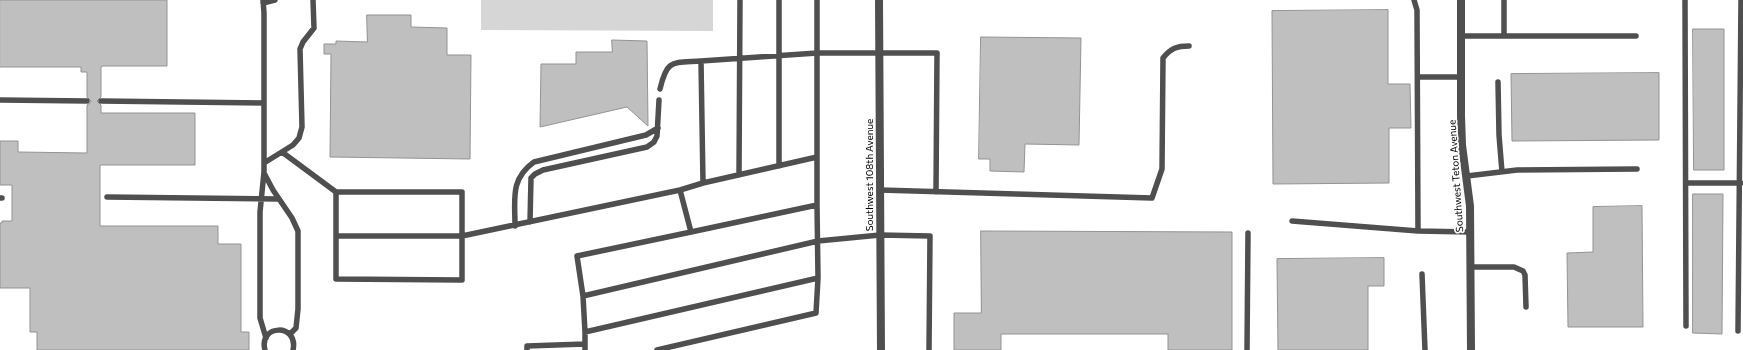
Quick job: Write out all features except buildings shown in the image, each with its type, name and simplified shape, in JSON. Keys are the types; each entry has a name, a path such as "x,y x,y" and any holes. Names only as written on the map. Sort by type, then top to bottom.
{"street":[{"name":"Southwest 108th Avenue","path":"879,0 881,350"},
{"name":"Southwest Teton Avenue","path":"1461,0 1462,145 1467,176 1470,232 1471,350"}],"lane":[{"path":"266,338 260,318 260,212 264,172 263,2 275,0"},
{"path":"264,163 293,145 299,138 302,127 300,49 302,42 314,28 313,0"},
{"path":"739,175 740,0"},
{"path":"779,0 779,166"},
{"path":"657,350 816,313 818,278 817,0"},
{"path":"1414,0 1417,10 1418,231"},
{"path":"1504,0 1504,36"},
{"path":"1685,0 1686,326"},
{"path":"1738,331 1741,183 1741,0"},
{"path":"1461,36 1636,36"},
{"path":"880,190 1152,198 1162,169 1163,58 1169,51 1177,46 1189,46"},
{"path":"660,89 664,72 669,65 679,62 817,53 937,53 936,192"},
{"path":"701,61 703,183"},
{"path":"1418,77 1461,77"},
{"path":"1498,82 1498,135 1502,172"},
{"path":"0,100 87,101"},
{"path":"530,222 531,178 535,174 543,170 647,146 654,142 657,136 658,128 659,100"},
{"path":"100,101 264,103"},
{"path":"514,226 515,188 517,180 522,172 534,162 646,135 658,128"},
{"path":"282,152 336,192 462,192 462,280 336,280 336,192"},
{"path":"336,236 462,236 680,190 703,183 817,157"},
{"path":"1467,176 1502,172 1637,169"},
{"path":"264,172 279,199 292,218 298,231 298,309 296,328 290,334"},
{"path":"1686,183 1741,183"},
{"path":"680,190 691,232"},
{"path":"107,197 279,199"},
{"path":"527,350 527,346 585,347 583,296 577,256 817,205"},
{"path":"1292,221 1418,231 1470,232"},
{"path":"1247,350 1248,233"},
{"path":"583,296 818,241 880,236 930,236 929,350"},
{"path":"1471,267 1514,267 1523,271 1525,275 1526,307"},
{"path":"1422,274 1425,350"},
{"path":"585,332 818,278"},
{"path":"266,350 264,345 266,338 270,332 277,330 285,331 290,334 293,340 293,350"}],"shaded area":[{"path":"481,0 713,0 713,31 481,30"}]}
